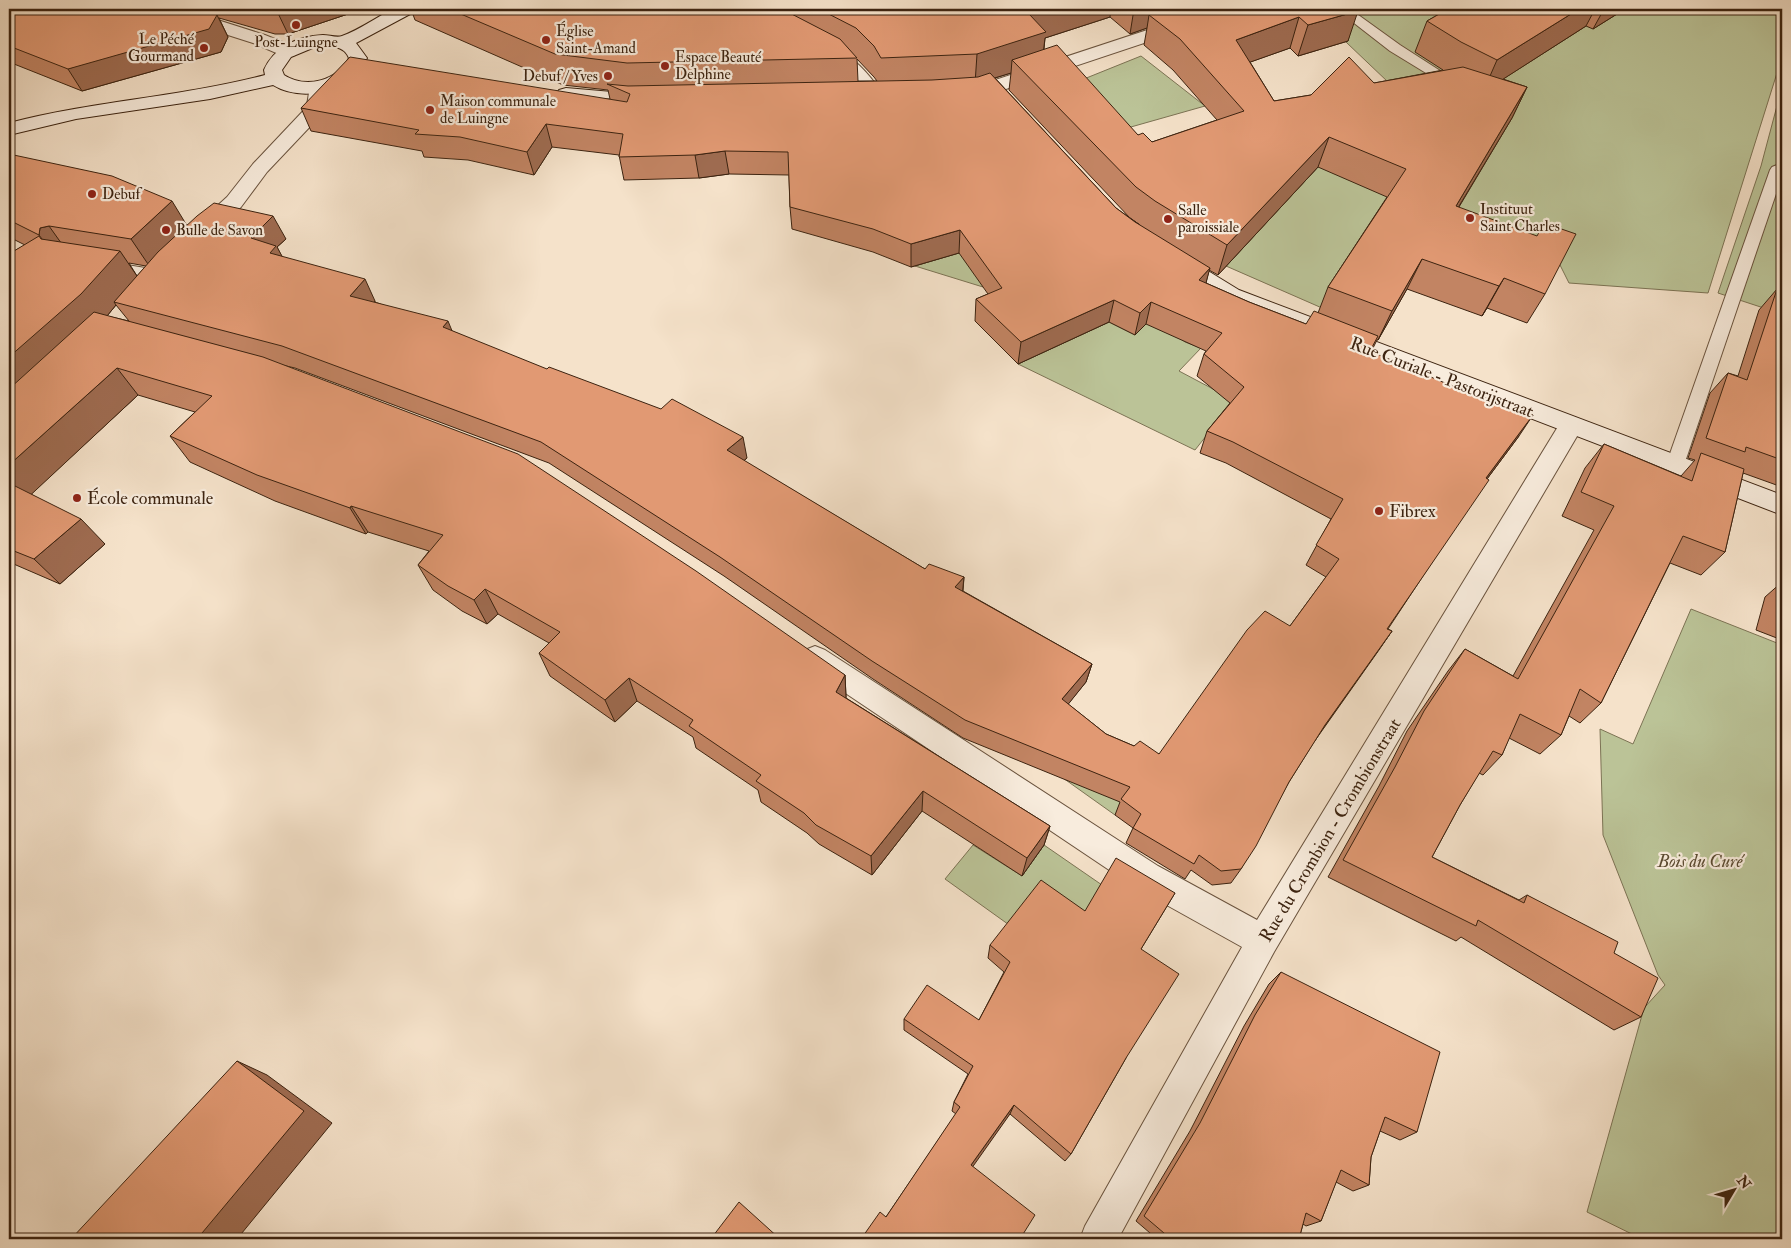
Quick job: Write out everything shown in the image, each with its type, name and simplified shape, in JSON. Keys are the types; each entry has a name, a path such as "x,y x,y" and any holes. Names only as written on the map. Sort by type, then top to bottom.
{"street":[{"path":"165,9 259,39 288,51"},
{"path":"342,43 406,9"},
{"path":"992,94 1228,9"},
{"path":"315,42 342,43 355,51 358,58 352,70 344,76 319,86 297,87 284,84 276,78 273,70 274,65 288,51 315,42"},
{"path":"812,44 849,64 866,82 884,96 854,96"},
{"path":"357,62 376,65"},
{"path":"14,127 82,111 232,90 276,78"},
{"path":"140,295 171,261 234,202 260,168 314,111 320,100 319,86"},
{"path":"548,91 633,101 668,101"},
{"name":"Rue Curiale - Pastorijstraat","path":"1158,250 1231,295 1782,505"},
{"name":"Rue du Crombion - Crombionstraat","path":"1098,1239 1264,941 1571,426"},
{"path":"791,641 862,690 1147,877 1264,941"}],"lane":[{"path":"1342,9 1395,48 1449,81"},
{"path":"1173,11 1188,22"},
{"path":"1675,464 1777,170"},
{"path":"88,264 171,261"}],"green space":[{"name":"Instituut Saint Charles","path":"1306,9 1782,9 1782,57 1708,293 1569,283 1560,265 1441,236 1409,102 1326,23"},
{"path":"1141,56 1205,106 1092,138 1064,87"},
{"path":"1782,87 1782,314 1718,293 1761,166"},
{"path":"1446,118 1322,308 1226,266 1318,167"},
{"path":"971,249 983,287 915,266"},
{"path":"1153,316 1185,342 1201,348 1179,371 1213,389 1224,376 1245,387 1195,450 1018,364 1109,322 1135,335"},
{"name":"Bois du Curé","path":"1691,609 1782,645 1782,1239 1642,1239 1587,1212 1644,1008 1665,985 1658,975 1603,835 1600,729 1633,744"},
{"path":"1089,746 1136,786 1115,815 1063,778"},
{"path":"973,845 1022,876 1044,845 1102,885 1079,924 1012,927 945,879"}],"building":[{"path":"9,9 197,9 217,15 209,29 68,69 9,46"},
{"path":"449,9 782,9 840,39 857,58 627,63 555,54"},
{"path":"819,9 1045,9 1029,14 1046,32 977,54 881,58 874,46 856,28"},
{"path":"1168,9 1355,9 1358,11 1308,25 1299,17 1236,40 1274,101 1311,95 1349,57 1374,83 1463,67 1527,87 1456,206 1537,236 1544,223 1576,234 1545,294 1504,278 1499,286 1422,259 1392,311 1328,287 1406,169 1329,137 1227,245 1155,201 1136,187 1012,60 1057,45 1138,135 1143,133 1152,142 1244,111 1180,39 1149,15"},
{"path":"1448,9 1579,9 1497,60 1461,42 1427,21"},
{"path":"350,57 627,102 630,94 607,84 628,86 932,80 978,77 990,73 1116,208 1135,222 1210,268 1199,280 1306,324 1314,311 1378,336 1370,351 1445,383 1533,415 1486,478 1489,480 1387,629 1392,631 1325,725 1289,782 1256,846 1241,869 1221,871 1199,855 1194,864 1133,828 1141,814 1121,799 1130,787 965,720 872,661 720,557 541,442 282,346 114,302 158,252 214,203 273,216 251,238 276,246 270,253 365,279 350,296 448,321 443,327 547,369 549,367 661,409 672,399 743,437 727,450 925,569 929,564 964,577 955,587 1092,664 1062,699 1106,734 1134,746 1140,741 1159,754 1247,630 1265,611 1290,626 1339,559 1316,545 1343,499 1233,442 1207,431 1244,387 1204,354 1222,333 1151,302 1140,313 1114,300 1021,342 976,299 1002,288 960,230 911,244 873,229 790,207 788,152 725,151 695,155 619,157 623,134 546,124 527,152 460,137 415,134 419,130 301,108"},
{"path":"9,154 112,176 172,201 131,239 49,226 40,228 39,235 9,220"},
{"path":"39,236 41,239 120,251 81,294 9,357 9,254"},
{"path":"1777,289 1782,291 1782,460 1746,447 1745,452 1706,438 1728,373 1747,380"},
{"path":"94,312 263,357 518,454 696,571 845,675 836,692 1050,826 1027,858 923,791 871,856 816,825 804,813 756,781 761,775 689,726 693,720 629,678 605,700 539,653 560,632 485,589 474,600 448,586 418,565 443,535 351,506 350,508 257,475 170,436 212,396 117,368 9,465 9,389"},
{"path":"1604,444 1692,481 1701,453 1744,469 1725,552 1683,536 1601,703 1580,689 1561,735 1520,714 1502,755 1493,751 1460,805 1432,857 1524,903 1527,895 1618,942 1614,953 1658,978 1641,1017 1478,920 1476,926 1343,860 1424,711 1465,649 1518,679 1614,506 1581,492"},
{"path":"9,483 81,519 34,559 9,549"},
{"path":"1782,597 1782,612 1779,610"},
{"path":"1116,858 1175,893 1141,949 1179,974 1126,1058 1071,1154 1014,1105 971,1165 1035,1215 1020,1239 861,1239 880,1212 886,1217 960,1107 954,1102 973,1066 904,1019 927,985 979,1020 1010,962 990,945 1041,880 1085,911"},
{"path":"1281,972 1440,1052 1417,1132 1385,1117 1371,1157 1369,1185 1341,1170 1321,1221 1306,1213 1299,1239 1171,1239 1144,1216 1200,1123 1255,1015"},
{"path":"237,1061 304,1111 197,1239 71,1239"},
{"path":"739,1202 780,1239 716,1239 713,1236"}],"place":[{"name":"Post-Luingne","path":"296,25"},
{"name":"Église Saint-Amand","path":"546,40"},
{"name":"Le Péché Gourmand","path":"204,48"},
{"name":"Espace Beauté Delphine","path":"665,66"},
{"name":"Debuf / Yves","path":"608,76"},
{"name":"Maison communale de Luingne","path":"430,110"},
{"name":"Debuf","path":"92,194"},
{"name":"Instituut Saint Charles","path":"1470,218"},
{"name":"Salle paroissiale","path":"1168,219"},
{"name":"Bulle de Savon","path":"166,230"},
{"name":"École communale","path":"77,498"},
{"name":"Fibrex","path":"1379,511"}]}
